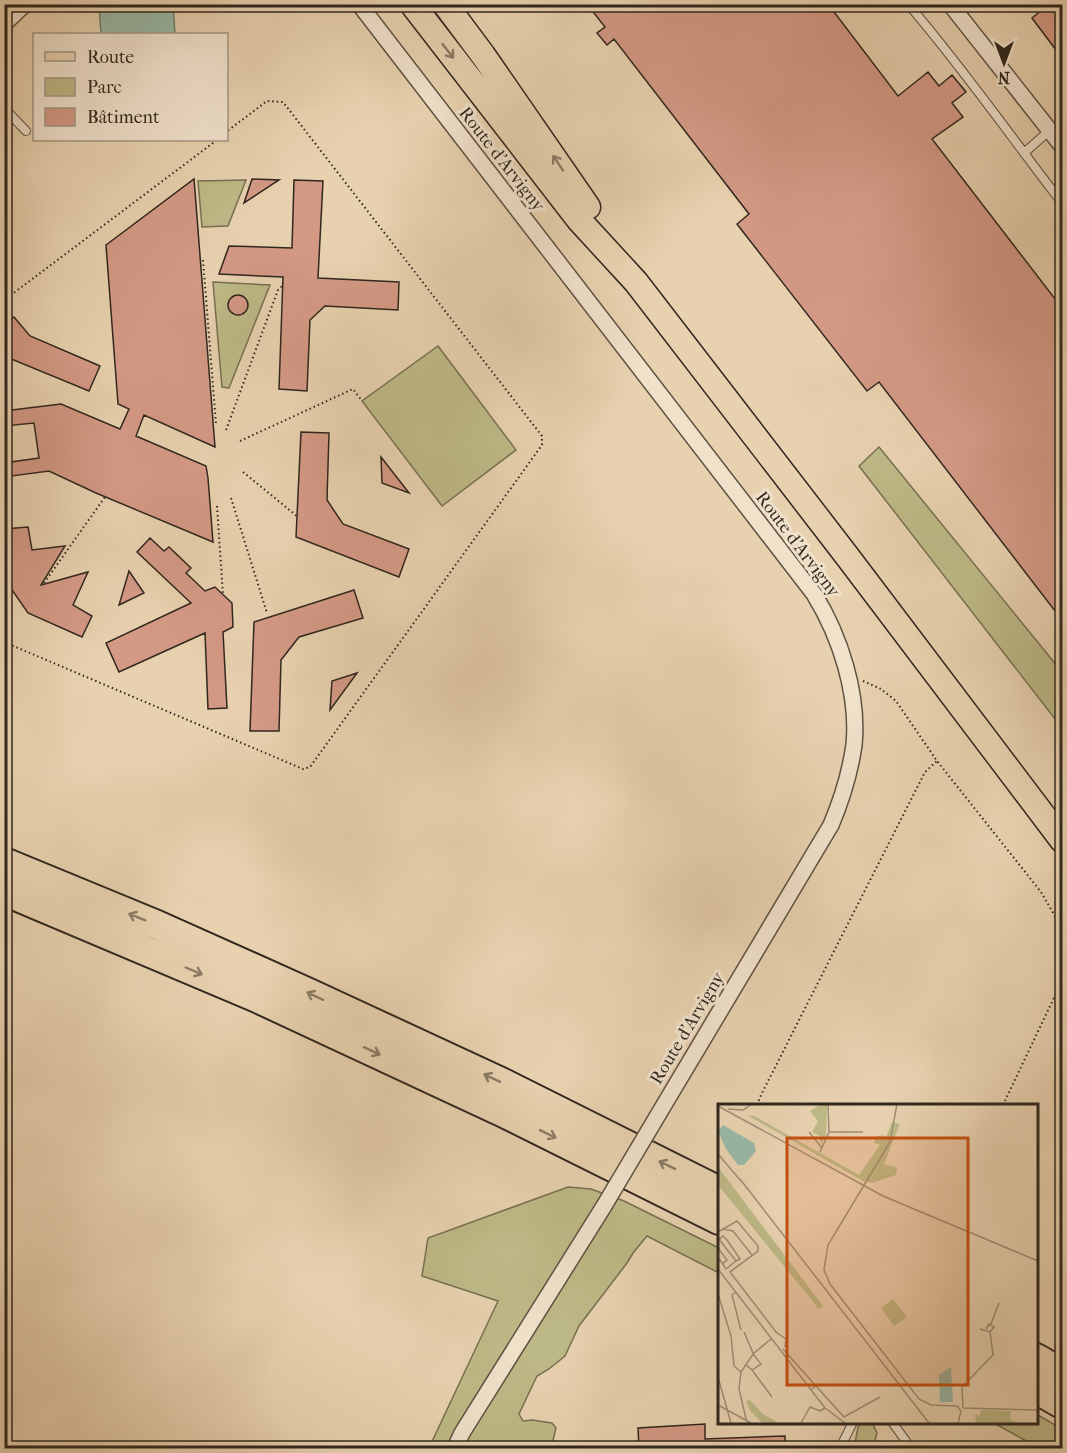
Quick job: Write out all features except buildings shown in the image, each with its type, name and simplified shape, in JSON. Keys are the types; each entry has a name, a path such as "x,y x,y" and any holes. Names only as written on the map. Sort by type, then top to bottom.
{"highway":[{"path":"4,862 157,925 309,993 501,1082 718,1190"},
{"path":"4,891 255,997 502,1112 718,1220"},
{"path":"4,908 83,937 153,953"},
{"path":"1037,1359 1062,1373"},
{"path":"1037,1390 1062,1404"}],"main road":[{"path":"412,4 579,220 636,282 1062,840"},
{"path":"445,4 490,64 614,245 636,282"}],"street":[{"path":"4,24 25,4"},
{"name":"Route d'Arvigny","path":"359,4 814,594 835,634 849,677 854,717 851,764 831,825 604,1206 462,1433 455,1449"},
{"path":"950,4 1062,146"}],"lane":[{"path":"908,4 1062,204"},
{"path":"4,108 26,131"},
{"path":"1023,153 1050,129"},
{"path":"840,1449 853,1423"},
{"path":"893,1423 911,1449"}],"path":[{"path":"4,642 303,769 310,767 542,445 542,436 283,102 267,101 228,130"},
{"path":"7,298 215,141"},
{"path":"204,260 216,424"},
{"path":"226,429 278,290 283,285"},
{"path":"240,441 353,389 362,401"},
{"path":"243,472 298,517"},
{"path":"44,583 105,497"},
{"path":"231,498 267,613"},
{"path":"217,506 223,595"},
{"path":"849,677 881,689 896,701 937,760 1041,892 1059,923 1062,934"},
{"path":"757,1104 925,772 937,760"},
{"path":"1003,1104 1062,981"}],"green space":[{"path":"246,180 228,226 202,227 198,181"},
{"path":"213,282 270,285 229,388 222,387"},
{"path":"438,346 516,450 442,506 362,401"},
{"path":"879,447 1062,672 1062,728 859,466"},
{"path":"568,1187 591,1189 624,1201 718,1248 718,1272 647,1236 579,1326 565,1356 537,1376 519,1414 523,1421 552,1423 556,1428 553,1440 555,1448 499,1448 489,1444 488,1448 429,1448 498,1301 422,1276 428,1238"},
{"path":"1037,1415 1062,1429 1062,1448 1039,1448 994,1423 1037,1423"},
{"path":"861,1423 872,1423 877,1433 873,1448 854,1448 858,1427"}],"shaded area":[{"path":"99,5 173,5 175,33 101,33"}]}
